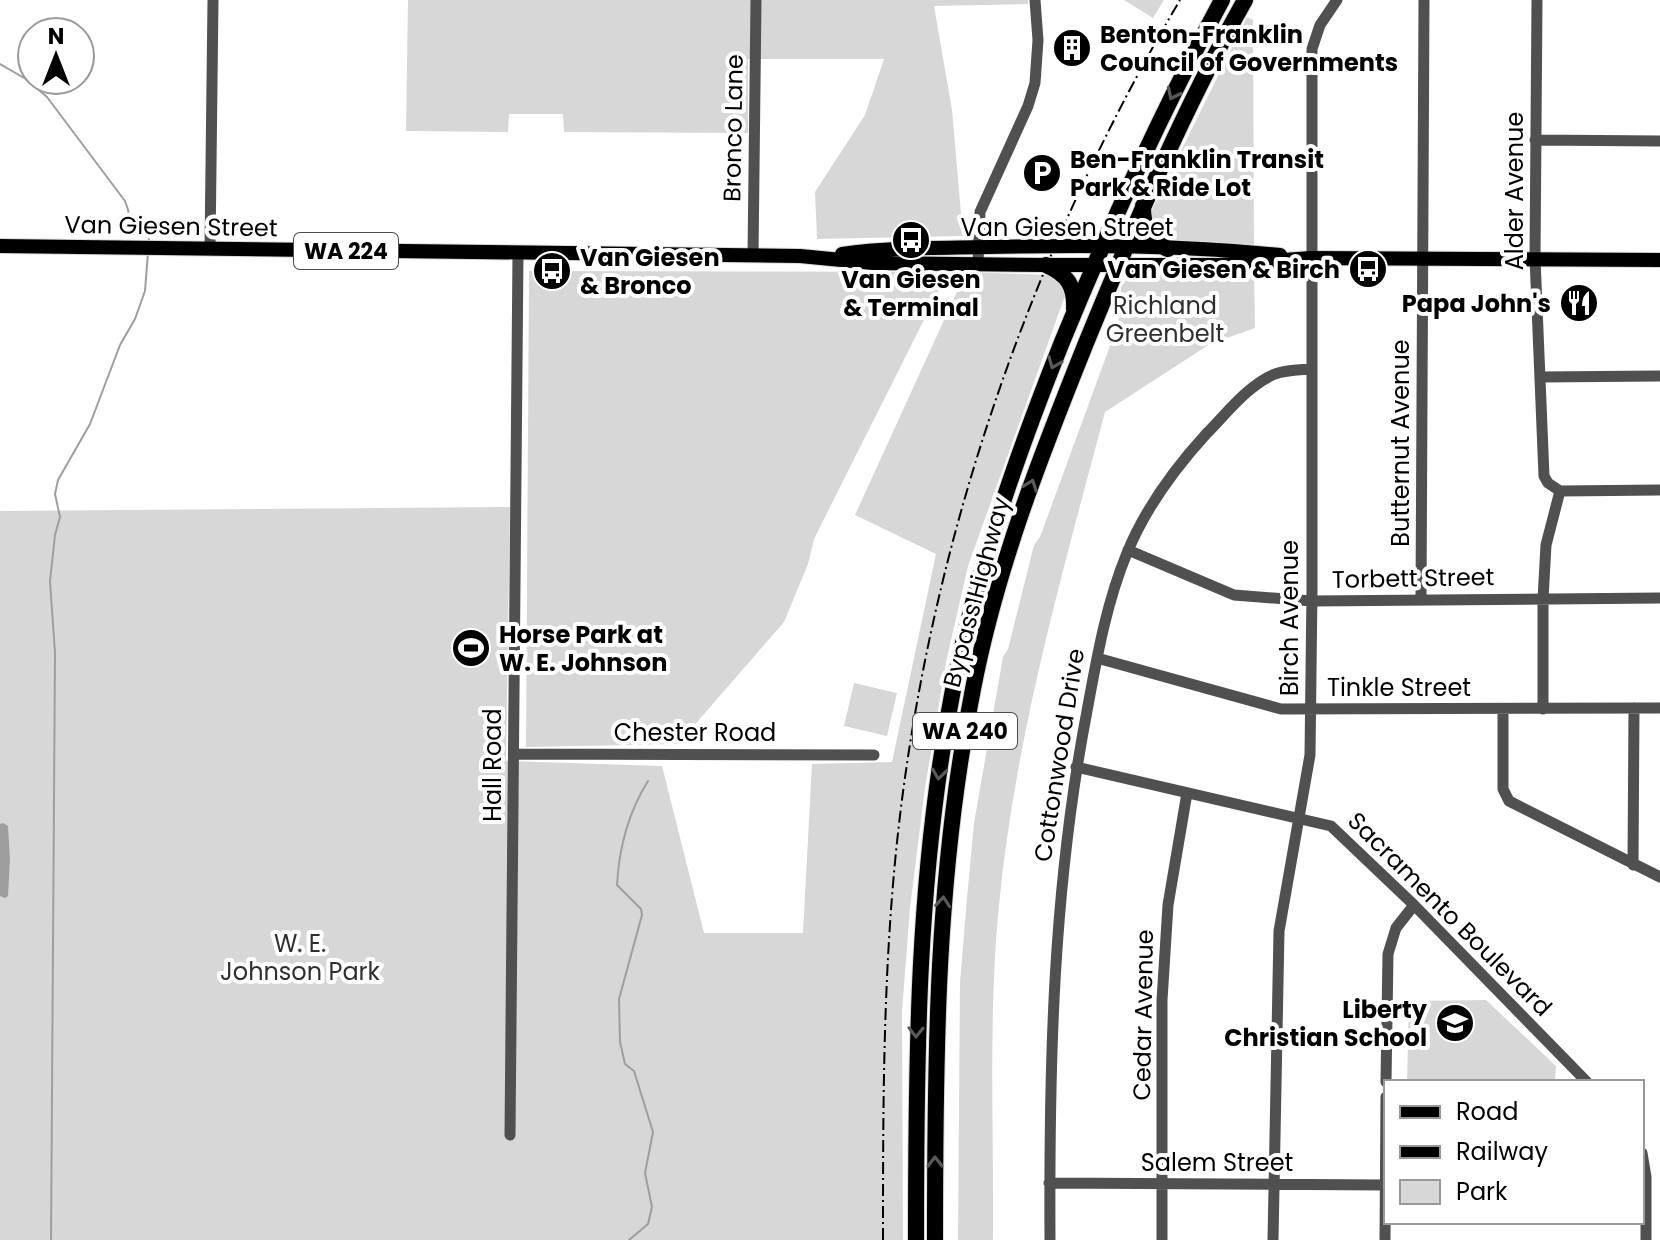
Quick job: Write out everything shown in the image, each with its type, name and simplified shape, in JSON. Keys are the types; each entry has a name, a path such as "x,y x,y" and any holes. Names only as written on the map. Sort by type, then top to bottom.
{"highway":[{"name":"Bypass Highway","path":"916,1240 916,1059 925,876 944,738 963,639 991,539 1032,418 1073,316 1173,95 1222,0"},
{"name":"Bypass Highway","path":"935,1240 935,1041 940,936 951,826 972,692 987,623 1014,533 1125,248 1200,86 1245,0"},
{"path":"1143,205 1149,235 1168,249"},
{"path":"1046,265 1064,275 1073,286 1073,316"}],"main road":[{"name":"Van Giesen Street","path":"0,246 822,257 873,263 1046,265 1239,264 1311,258"},
{"name":"Van Giesen Street","path":"822,257 874,249 1102,247 1246,252 1311,258 1660,260"}],"street":[{"path":"210,249 213,0"},
{"name":"Bronco Lane","path":"753,256 756,0"},
{"path":"978,264 980,212 1028,106 1035,83 1038,40 1035,0"},
{"name":"Birch Avenue","path":"1273,1240 1279,931 1310,755 1312,49 1320,25 1337,0"},
{"name":"Butternut Avenue","path":"1421,598 1424,0"},
{"name":"Alder Avenue","path":"1537,0 1535,258 1544,476 1560,491"},
{"path":"1535,140 1660,141"},
{"name":"Hall Road","path":"510,1135 518,253"},
{"name":"Cottonwood Drive","path":"1050,1240 1051,1029 1056,933 1076,767 1108,606 1128,550 1151,507 1180,465 1230,409 1258,385 1277,373 1311,369"},
{"path":"1540,377 1660,376"},
{"path":"1543,709 1546,545 1560,491 1660,490"},
{"name":"Torbett Street","path":"1128,550 1234,595 1312,601 1660,598"},
{"name":"Tinkle Street","path":"1097,658 1281,709 1660,708"},
{"path":"1633,865 1634,708"},
{"path":"1503,709 1503,789 1509,801 1660,877"},
{"name":"Chester Road","path":"515,754 874,755"},
{"name":"Sacramento Boulevard","path":"1076,767 1331,826 1414,905 1585,1080"},
{"name":"Cedar Avenue","path":"1162,1240 1162,1000 1168,905 1187,793"},
{"path":"1386,1080 1388,954 1396,928 1414,905"},
{"path":"1644,1165 1646,1240"},
{"name":"Salem Street","path":"1049,1183 1384,1185"}],"green space":[{"path":"408,0 1028,0 1028,4 934,6 952,110 963,236 817,239 815,192 865,115 884,59 748,59 748,133 564,132 563,114 509,114 508,132 406,131"},
{"path":"1124,0 1164,0 1153,18"},
{"path":"1247,17 1253,20 1254,247 1165,241 1154,231 1150,214"},
{"name":"Richland Greenbelt","path":"1252,267 1255,328 1210,344 1105,412 1042,657 1006,843 994,989 993,1240 958,1240 960,983 974,823 1003,657 1008,649 1034,545 1040,537 1118,324 1121,287 1129,276 1142,272 1177,273"},
{"path":"529,271 948,272 814,539 808,564 784,622 678,744 526,747"},
{"name":"W. E. Johnson Park","path":"966,272 1049,275 1059,279 1066,293 968,566 946,662 925,788 910,908 902,1011 903,1240 0,1240 0,511 510,507 506,761 662,766 704,933 803,933 812,764 892,762 936,554 855,515"},
{"path":"854,683 897,693 887,736 844,726"},
{"path":"1486,1000 1556,1066 1555,1080 1407,1080 1409,1001"}],"shaded area":[{"path":"0,824 8,826 10,859 8,896 5,898 0,896"}],"waterway":[{"path":"0,64 26,79 47,97 125,201 130,219 148,229 149,242"},
{"path":"51,1240 55,653 50,581 60,517 55,494 58,480 90,424 120,345 135,319 145,291 148,252"},
{"path":"629,1240 648,1224 652,1207 645,1173 653,1132 634,1071 625,1064 620,1042 619,999 642,915 641,909 617,885 626,831 648,781"}],"railway":[{"path":"883,1240 886,1016 896,848 920,688 942,585 969,483 1039,284 1129,92 1180,0"}],"place":[{"name":"Benton-Franklin Council of Governments","path":"1072,48"},
{"name":"Ben-Franklin Transit Park & Ride Lot","path":"1042,173"},
{"name":"Van Giesen & Terminal","path":"911,240"},
{"name":"Van Giesen & Birch","path":"1368,269"},
{"name":"Van Giesen & Bronco","path":"552,271"},
{"name":"Papa John's","path":"1579,303"},
{"name":"Horse Park at W. E. Johnson","path":"471,648"},
{"name":"Liberty Christian School","path":"1455,1023"}]}
